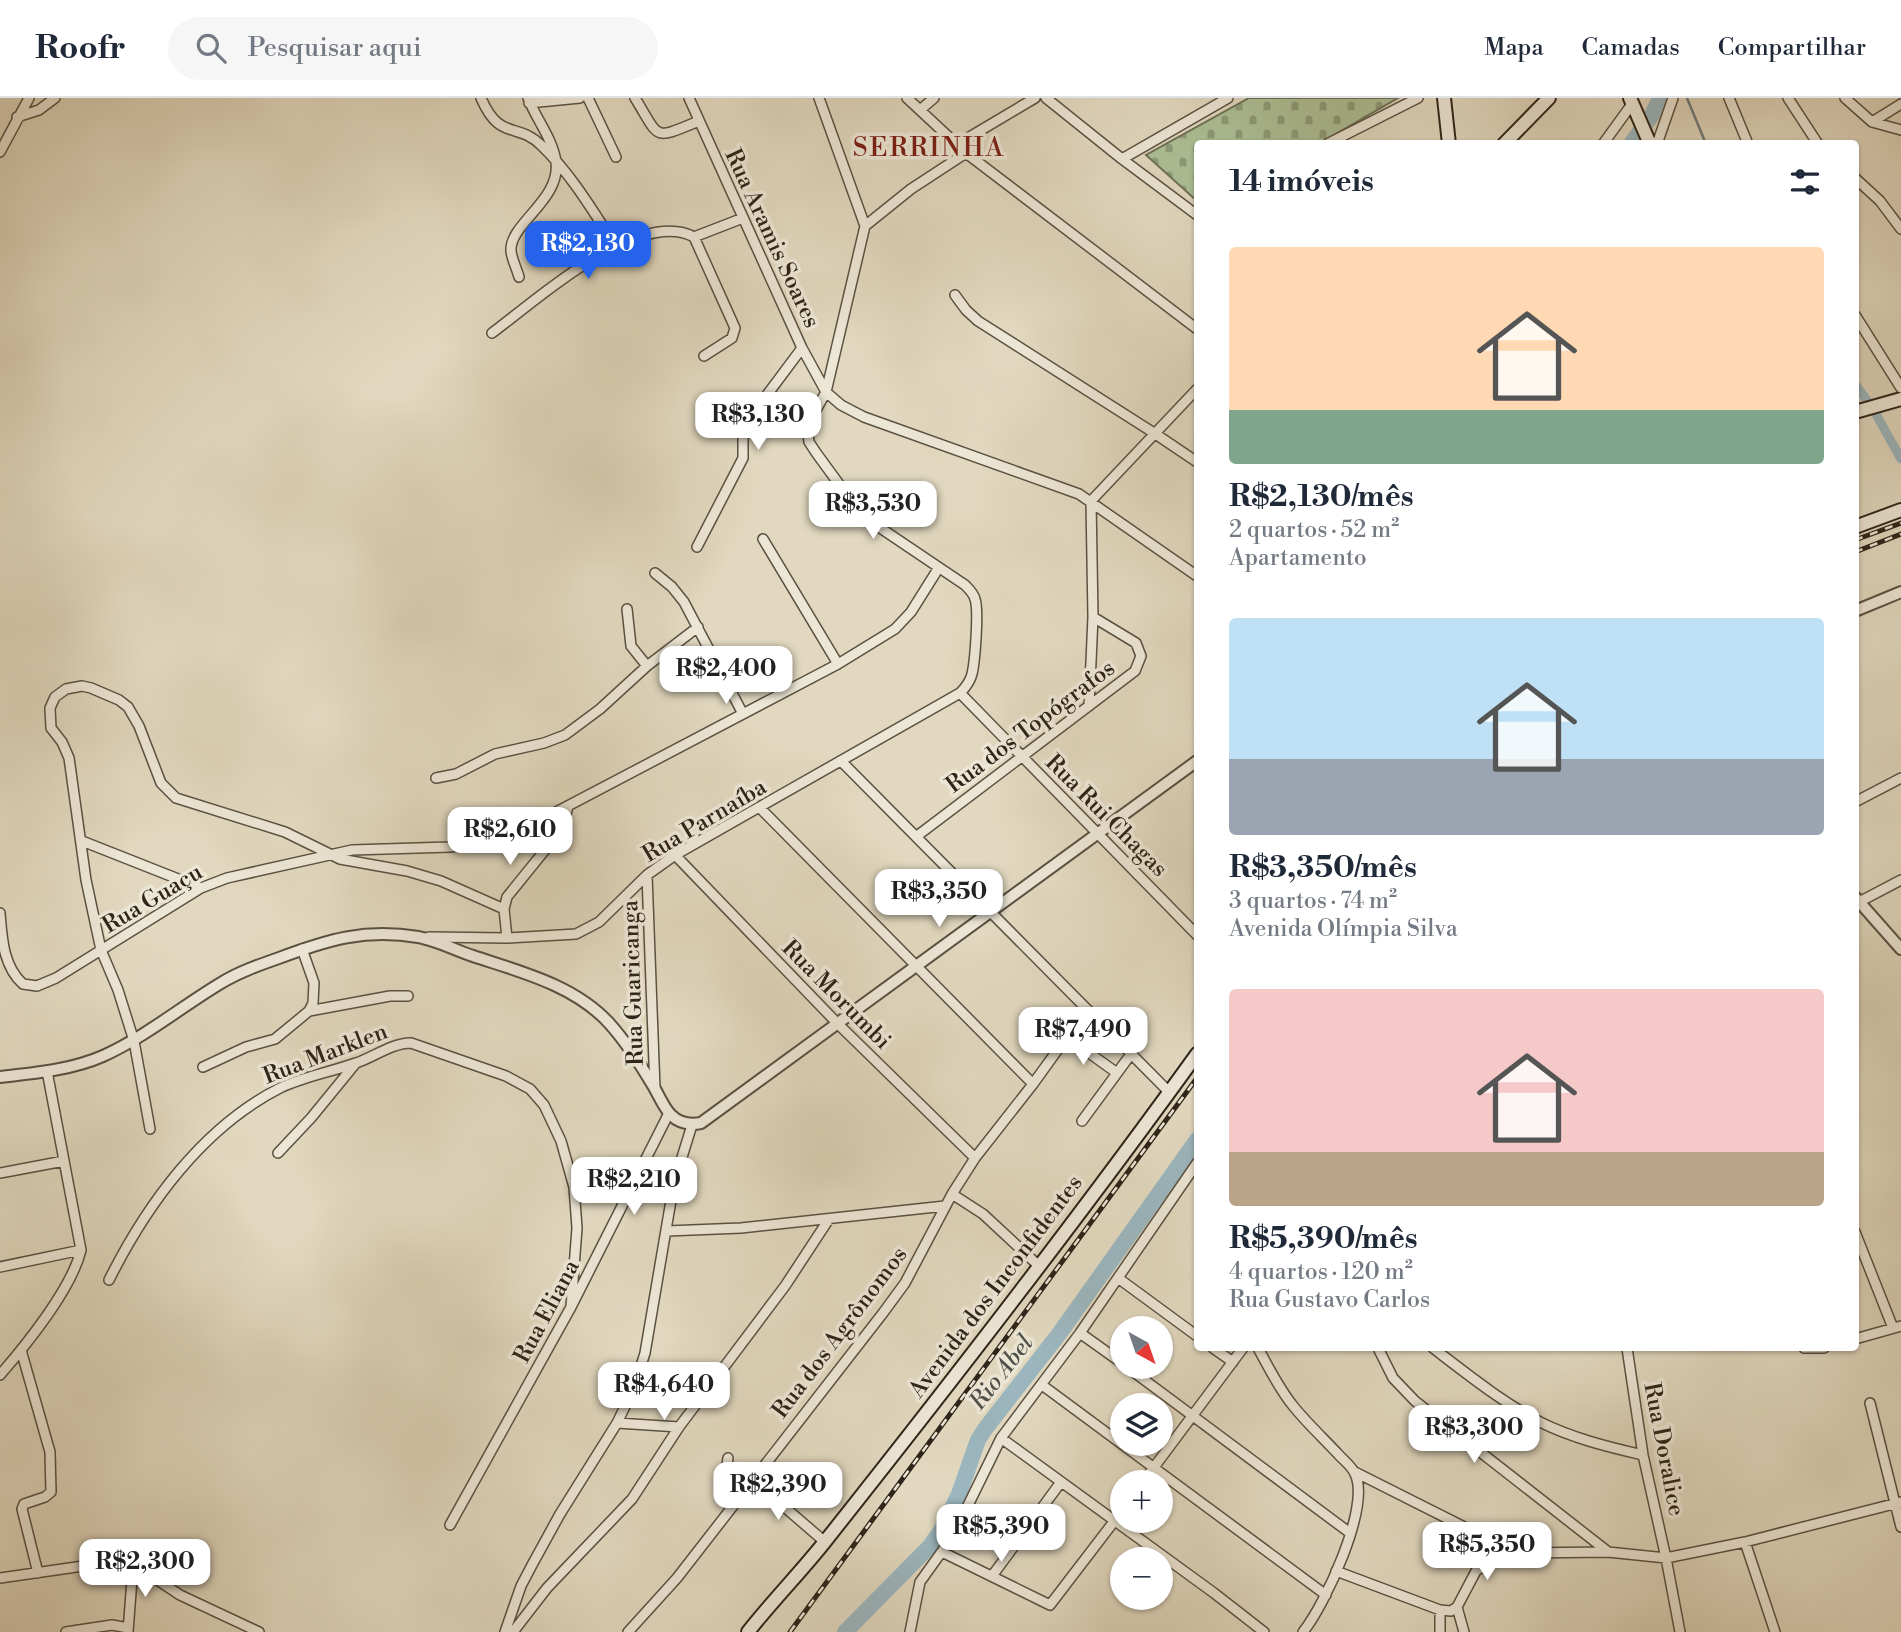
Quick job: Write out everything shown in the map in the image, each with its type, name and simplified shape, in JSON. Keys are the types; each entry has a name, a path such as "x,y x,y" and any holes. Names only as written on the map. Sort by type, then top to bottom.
{"main road":[{"path":"1444,98 1449,140"},
{"path":"1508,140 1549,98"},
{"path":"1633,104 1649,140"},
{"path":"1859,411 1901,399"},
{"path":"1859,526 1901,510"},
{"name":"Avenida dos Inconfidentes","path":"748,1632 774,1598 825,1542 1039,1266 1194,1058"}],"street":[{"path":"0,152 29,98"},
{"path":"17,117 38,110 55,98"},
{"path":"481,98 493,120 500,126 537,141 591,208 615,245"},
{"path":"519,277 512,246 517,234 548,192 556,162 547,136 529,100 580,98"},
{"path":"587,98 616,157"},
{"path":"635,98 660,134 699,121"},
{"name":"Rua Aramis Soares","path":"689,98 802,348 826,392"},
{"path":"819,98 865,226 826,392 808,426 808,438 855,506 870,521 965,585 975,599 977,608 972,672 970,681 960,693"},
{"path":"907,98 966,153 1194,327"},
{"path":"920,110 934,98"},
{"path":"956,145 1035,98"},
{"path":"1046,98 1194,213"},
{"path":"1122,159 1228,98"},
{"path":"1335,140 1418,98"},
{"path":"1651,140 1673,98"},
{"path":"1729,98 1746,140"},
{"path":"1788,98 1815,140"},
{"path":"1845,98 1872,122 1901,130"},
{"path":"1607,140 1633,104"},
{"path":"1872,122 1901,104"},
{"path":"865,226 902,195 966,153"},
{"path":"1859,182 1880,201 1901,229"},
{"path":"492,333 615,245 664,232 684,233 694,237 743,218"},
{"path":"694,237 735,328 732,338 704,356"},
{"path":"955,295 965,310 978,321 1194,460"},
{"path":"1859,321 1901,388"},
{"path":"697,547 743,458 743,438 752,415 802,348"},
{"path":"826,392 841,405 864,416 1068,489 1091,501 1194,574"},
{"path":"1089,706 1093,617 1091,501 1194,392"},
{"path":"763,539 838,664"},
{"name":"Rua Guaçu","path":"0,913 2,942 10,968 23,984 33,986 44,984 201,888 227,878 352,850 427,849 502,840 838,664 900,625 938,569"},
{"path":"655,573 678,593 743,714"},
{"path":"1859,609 1901,592"},
{"path":"627,609 631,646 647,666"},
{"name":"Rua dos Topógrafos","path":"917,836 1135,671 1140,656 1136,643 1093,617"},
{"path":"436,778 456,774 495,754 555,740 600,709 647,666 698,627"},
{"path":"150,1129 134,1041 118,990 101,950 86,880 69,758 62,742 51,728 50,708 55,697 66,688 91,688 119,700 128,708 139,726 161,783 173,797 285,832 340,859 407,871 441,881 504,909"},
{"name":"Rua Rui Chagas","path":"960,693 1194,932"},
{"name":"Rua Parnaíba","path":"420,937 562,936 588,929 609,915 647,875 675,855 960,693"},
{"path":"841,761 1169,1092"},
{"path":"0,1077 47,1071 86,1062 134,1041 223,982 246,970 337,937 372,933 420,937 575,995 617,1032 669,1113 692,1125 708,1120 1194,763"},
{"path":"1859,801 1901,778"},
{"path":"508,938 504,909 511,891 563,827 568,806"},
{"path":"760,808 1033,1084"},
{"path":"82,841 201,888"},
{"name":"Rua Morumbi","path":"675,855 837,1023 975,1158"},
{"name":"Rua Guaricanga","path":"647,875 656,1089"},
{"path":"1859,899 1901,880"},
{"path":"1859,902 1901,949"},
{"path":"203,1067 246,1047 275,1039 309,1011 313,1003 314,983 302,949"},
{"path":"309,1011 390,996 408,996"},
{"name":"Rua dos Agrônomos","path":"628,1632 677,1578 905,1283 945,1206 975,1158 1087,1009"},
{"path":"1067,1037 1117,1073"},
{"name":"Rua Marklen","path":"109,1280 140,1224 187,1162 214,1134 241,1112 281,1087 311,1074 356,1063 402,1044 418,1044 506,1076 530,1089 551,1119 561,1141 574,1187 577,1228 571,1307"},
{"path":"1082,1121 1131,1054"},
{"path":"278,1153 356,1063"},
{"path":"0,1375 21,1350 72,1275 82,1250 47,1071"},
{"name":"Rua Eliana","path":"450,1525 571,1307 669,1113"},
{"path":"505,1632 521,1586 532,1564 617,1423 641,1371 674,1182 692,1125"},
{"path":"0,1174 64,1161"},
{"path":"914,1631 920,1581 962,1521 978,1481 1001,1438 1080,1333 1194,1167"},
{"path":"952,1194 984,1214 1039,1266"},
{"path":"667,1231 741,1228 945,1206"},
{"path":"513,1632 547,1588 632,1499 679,1427 785,1286 829,1219"},
{"path":"1859,1241 1897,1327 1859,1338"},
{"path":"0,1267 82,1250"},
{"path":"1118,1278 1194,1334"},
{"path":"1080,1333 1110,1354"},
{"path":"21,1350 51,1462 50,1494 22,1507 38,1573"},
{"path":"1217,1351 1233,1362"},
{"path":"1154,1468 1241,1351"},
{"path":"1260,1351 1295,1408 1355,1472 1516,1553"},
{"path":"1379,1351 1394,1378 1415,1401 1608,1552"},
{"path":"1437,1351 1486,1388 1540,1422 1610,1447 1643,1455"},
{"name":"Rua Doralice","path":"1627,1351 1643,1455 1680,1632"},
{"path":"1143,1379 1350,1533"},
{"path":"1042,1385 1326,1595"},
{"path":"1870,1403 1898,1502 1901,1527"},
{"path":"617,1423 679,1427"},
{"path":"1001,1438 1110,1517"},
{"path":"728,1458 724,1479 742,1494"},
{"path":"1303,1632 1326,1595 1350,1533 1360,1491 1355,1472"},
{"path":"752,1479 825,1542"},
{"path":"992,1576 1061,1482"},
{"path":"1336,1571 1440,1610 1451,1611 1457,1607 1476,1571 1490,1562 1516,1553 1608,1552 1666,1558 1745,1542 1898,1502"},
{"path":"942,1552 1050,1605 1110,1527"},
{"path":"1131,1533 1264,1632"},
{"path":"1745,1542 1775,1632"},
{"path":"0,1578 104,1563 134,1566 180,1595 259,1632"},
{"path":"66,1632 112,1625 128,1630 134,1566"},
{"path":"1457,1607 1464,1632"},
{"path":"1440,1610 1440,1632"}],"green space":[{"path":"1249,98 1398,98 1325,140 1194,140 1194,198 1146,155"}],"waterway":[{"name":"Rio Abel","path":"1634,140 1652,115 1660,98"},
{"path":"1687,98 1704,140"},
{"path":"1859,389 1901,459"},
{"name":"Rio Abel","path":"845,1632 930,1546 942,1529 959,1494 978,1440 985,1429 1059,1334 1194,1144"}],"railway":[{"path":"1859,539 1901,523"},
{"path":"1859,550 1901,534"},
{"path":"790,1632 1194,1082"}],"district":[{"name":"SERRINHA","path":"929,147"}]}
